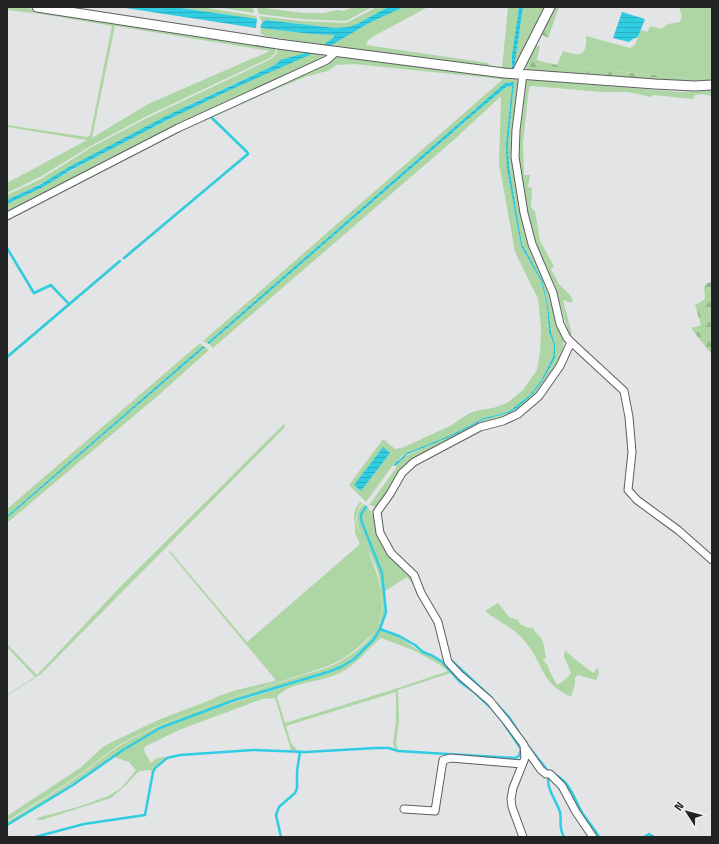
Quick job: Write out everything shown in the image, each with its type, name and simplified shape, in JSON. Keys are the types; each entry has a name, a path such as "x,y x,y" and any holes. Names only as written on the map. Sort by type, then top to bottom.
{"main road":[{"path":"37,7 333,51 504,73 655,84 712,85"},
{"path":"518,74 550,7"}],"street":[{"path":"7,216 178,128 327,60 333,51"},
{"path":"518,74 515,157 524,213 532,244 553,293 560,324 567,338 624,391 629,417 632,452 628,490 637,500 678,530 712,560"},
{"path":"571,342 560,366 539,396 518,414 474,430 414,462 402,473 390,494 377,512 380,533 391,553 414,575 421,592 438,622 448,662 460,675 490,701 541,770 546,774 550,774 562,786 576,812 593,837"},
{"path":"523,837 512,807 511,798 513,788 525,758 524,745"},
{"path":"404,809 435,812 443,760 451,758 522,764"}],"green space":[{"path":"7,7 19,7 276,47 275,53 270,58 147,116 89,147 40,177 7,193 7,183 87,140 7,127 7,125 87,137 90,135 112,26 42,14 7,10","holes":["115,26 270,51 148,104 92,138"]},
{"path":"174,7 201,7 256,16 257,19"},
{"path":"216,7 253,7 254,13"},
{"path":"257,7 303,13 324,13 338,10 344,11 353,7 372,7 346,21 301,19 259,14"},
{"path":"377,7 388,7 357,24 348,27 335,28 266,20 262,22 259,16 301,21 346,23"},
{"path":"404,7 428,7 374,36 368,40 366,45 488,63 491,68 330,46 371,22"},
{"path":"508,7 519,7 512,55 512,68 514,69 523,7 548,7 517,70 502,69"},
{"path":"554,7 559,7 548,38 541,34"},
{"path":"679,7 712,7 712,83 704,83 702,80 557,65 563,51 578,54 584,51 586,36 630,48 635,45 641,30 647,32 651,26 661,29 668,24 680,22 682,16"},
{"path":"261,26 262,28 311,34 335,35 323,45 265,36 260,33"},
{"path":"535,46 540,46 537,60 557,65 702,80 704,83 532,72 527,70 526,66"},
{"path":"279,47 323,54 324,58 134,147 7,213 7,204 287,59 280,60 275,65 179,110 7,200 7,195 41,179 90,148 147,118 271,59 276,54"},
{"path":"335,56 514,78 519,81 517,182 564,339 563,349 556,367 535,397 516,413 430,450 407,463 399,472 389,492 377,507 369,505 396,468 400,460 485,419 509,413 517,408 531,396 543,380 555,358 555,344 551,332 548,305 542,280 522,244 509,167 508,144 514,82 505,83 207,343 203,341 502,80 354,64 336,65 328,71 305,77 213,117 249,152 249,154 124,260 122,258 247,153 210,118 103,168"},
{"path":"528,79 679,92 712,91 712,96 702,94 695,95 693,99 653,95 651,97 628,92 601,92 532,86 529,87 523,143 524,175 530,175 528,187 532,188 531,207 535,211 540,241 554,266 551,269 559,284 573,300 571,303 563,300 572,334 569,335 556,289 533,238 525,202 519,163 519,151 524,82"},
{"path":"512,86 506,144 521,246 541,281 547,305 549,332 554,345 553,357 542,379 530,395 516,406 508,412 484,418 451,435 402,456 393,465 366,502 349,485 383,439 395,449 404,447 450,426 468,414 507,403 523,390 537,370 540,352 541,328 538,299 515,252 499,164 501,97 456,138 213,348 209,344 506,87","holes":["389,453 361,491 354,485"]},
{"path":"7,246 34,292 51,285 69,303 119,260 121,262 7,359 7,356 68,304 50,287 35,294 32,293 7,250"},
{"path":"712,282 712,355 691,328 701,325 695,305 705,298 704,287 707,283"},
{"path":"200,343 203,346 7,516 7,509"},
{"path":"205,347 209,350 161,393 7,523 7,518"},
{"path":"284,424 285,427 41,674 7,696 35,677 7,647 7,644 37,675 121,586"},
{"path":"360,502 362,503 358,509 356,520 358,529 370,555 377,576 382,598 382,609 376,629 360,646 347,656 328,666 200,709 126,741 57,790 7,821 7,816 80,768 104,746 158,720 216,697 236,690 275,681 275,679 169,552 170,551 247,642 360,544 355,533 354,515"},
{"path":"363,504 366,506 361,514 360,520 382,573 386,611 380,629 353,658 341,666 327,672 232,701 160,728 122,750 7,825 7,822 67,784 115,748 126,742 200,709 251,691 329,667 346,658 363,646 376,630 380,621 382,612 382,598 377,569 357,523 358,514"},
{"path":"367,507 376,520 378,532 409,572 413,581 411,582 407,577 385,591 383,572 362,520 362,514"},
{"path":"498,603 509,617 518,620 520,624 526,627 533,628 541,638 544,645 546,658 543,660 548,666 557,685 565,680 571,673 564,656 565,650 593,673 598,667 599,673 596,680 578,675 575,678 575,684 571,697 554,686 544,674 533,652 523,639 513,630 485,611"},
{"path":"381,630 399,637 422,653 433,657 443,664 451,673 398,690 399,720 396,743 398,750 395,749 393,744 396,722 396,692 286,726 291,743 297,750 291,750 275,698 262,699 179,730 146,746 144,748 145,753 151,763 157,758 166,757 154,767 152,772 150,770 140,771 137,773 111,798 42,820 37,820 37,818 81,806 108,796 121,788 136,770 129,762 114,757 145,737 190,717 328,673 358,656","holes":["381,638 413,650 437,663 448,671 285,723 277,697 286,690 300,684 336,675 355,663"]}],"water":[{"path":"119,7 174,7 257,19 256,28"},
{"path":"388,7 404,7 371,22 330,46 323,45 334,37 334,35 261,28 262,23 266,20 335,28 348,27 357,24"},
{"path":"519,7 523,7 514,69 512,68 512,55"},
{"path":"622,12 645,19 638,37 629,42 613,38"},
{"path":"309,52 314,53 232,89 167,120 71,170 43,187 7,204 7,200 41,184 69,167 166,116 275,65 280,60"},
{"path":"514,82 508,144 509,167 522,244 542,280 548,305 551,332 555,344 555,358 543,380 531,396 517,408 509,413 485,419 452,436 408,454 395,466 393,465 407,453 451,435 484,418 508,412 530,395 542,379 553,357 554,345 549,332 547,305 541,281 521,246 507,168 506,144 512,86 506,87 468,119 209,344 207,343 505,83"},
{"path":"203,346 205,347 7,518 7,516"},
{"path":"383,447 390,453 361,491 354,485"}],"waterway":[{"path":"124,258 248,154 212,118"},
{"path":"7,248 34,293 51,285 69,304"},
{"path":"7,357 120,261"},
{"path":"7,825 73,785 123,750 160,728 232,701 328,672 341,667 354,659 374,639 380,629 386,612 382,573 361,520 361,514 366,507"},
{"path":"380,629 399,636 415,645 423,652 444,663"},
{"path":"450,661 452,661 492,698"},
{"path":"35,837 84,824 145,815 155,768 167,758 180,755 253,750 306,752 389,748 398,751 515,758 519,756 521,749 502,721 474,692 460,682 443,663"},
{"path":"495,702 509,717 518,731"},
{"path":"525,742 548,771"},
{"path":"281,837 276,815 279,807 295,793 297,788 297,771 300,752"},
{"path":"553,774 559,777 568,786 583,814 599,837"},
{"path":"549,775 548,784 560,812 561,827 564,837"},
{"path":"644,837 649,834 654,837"}]}
